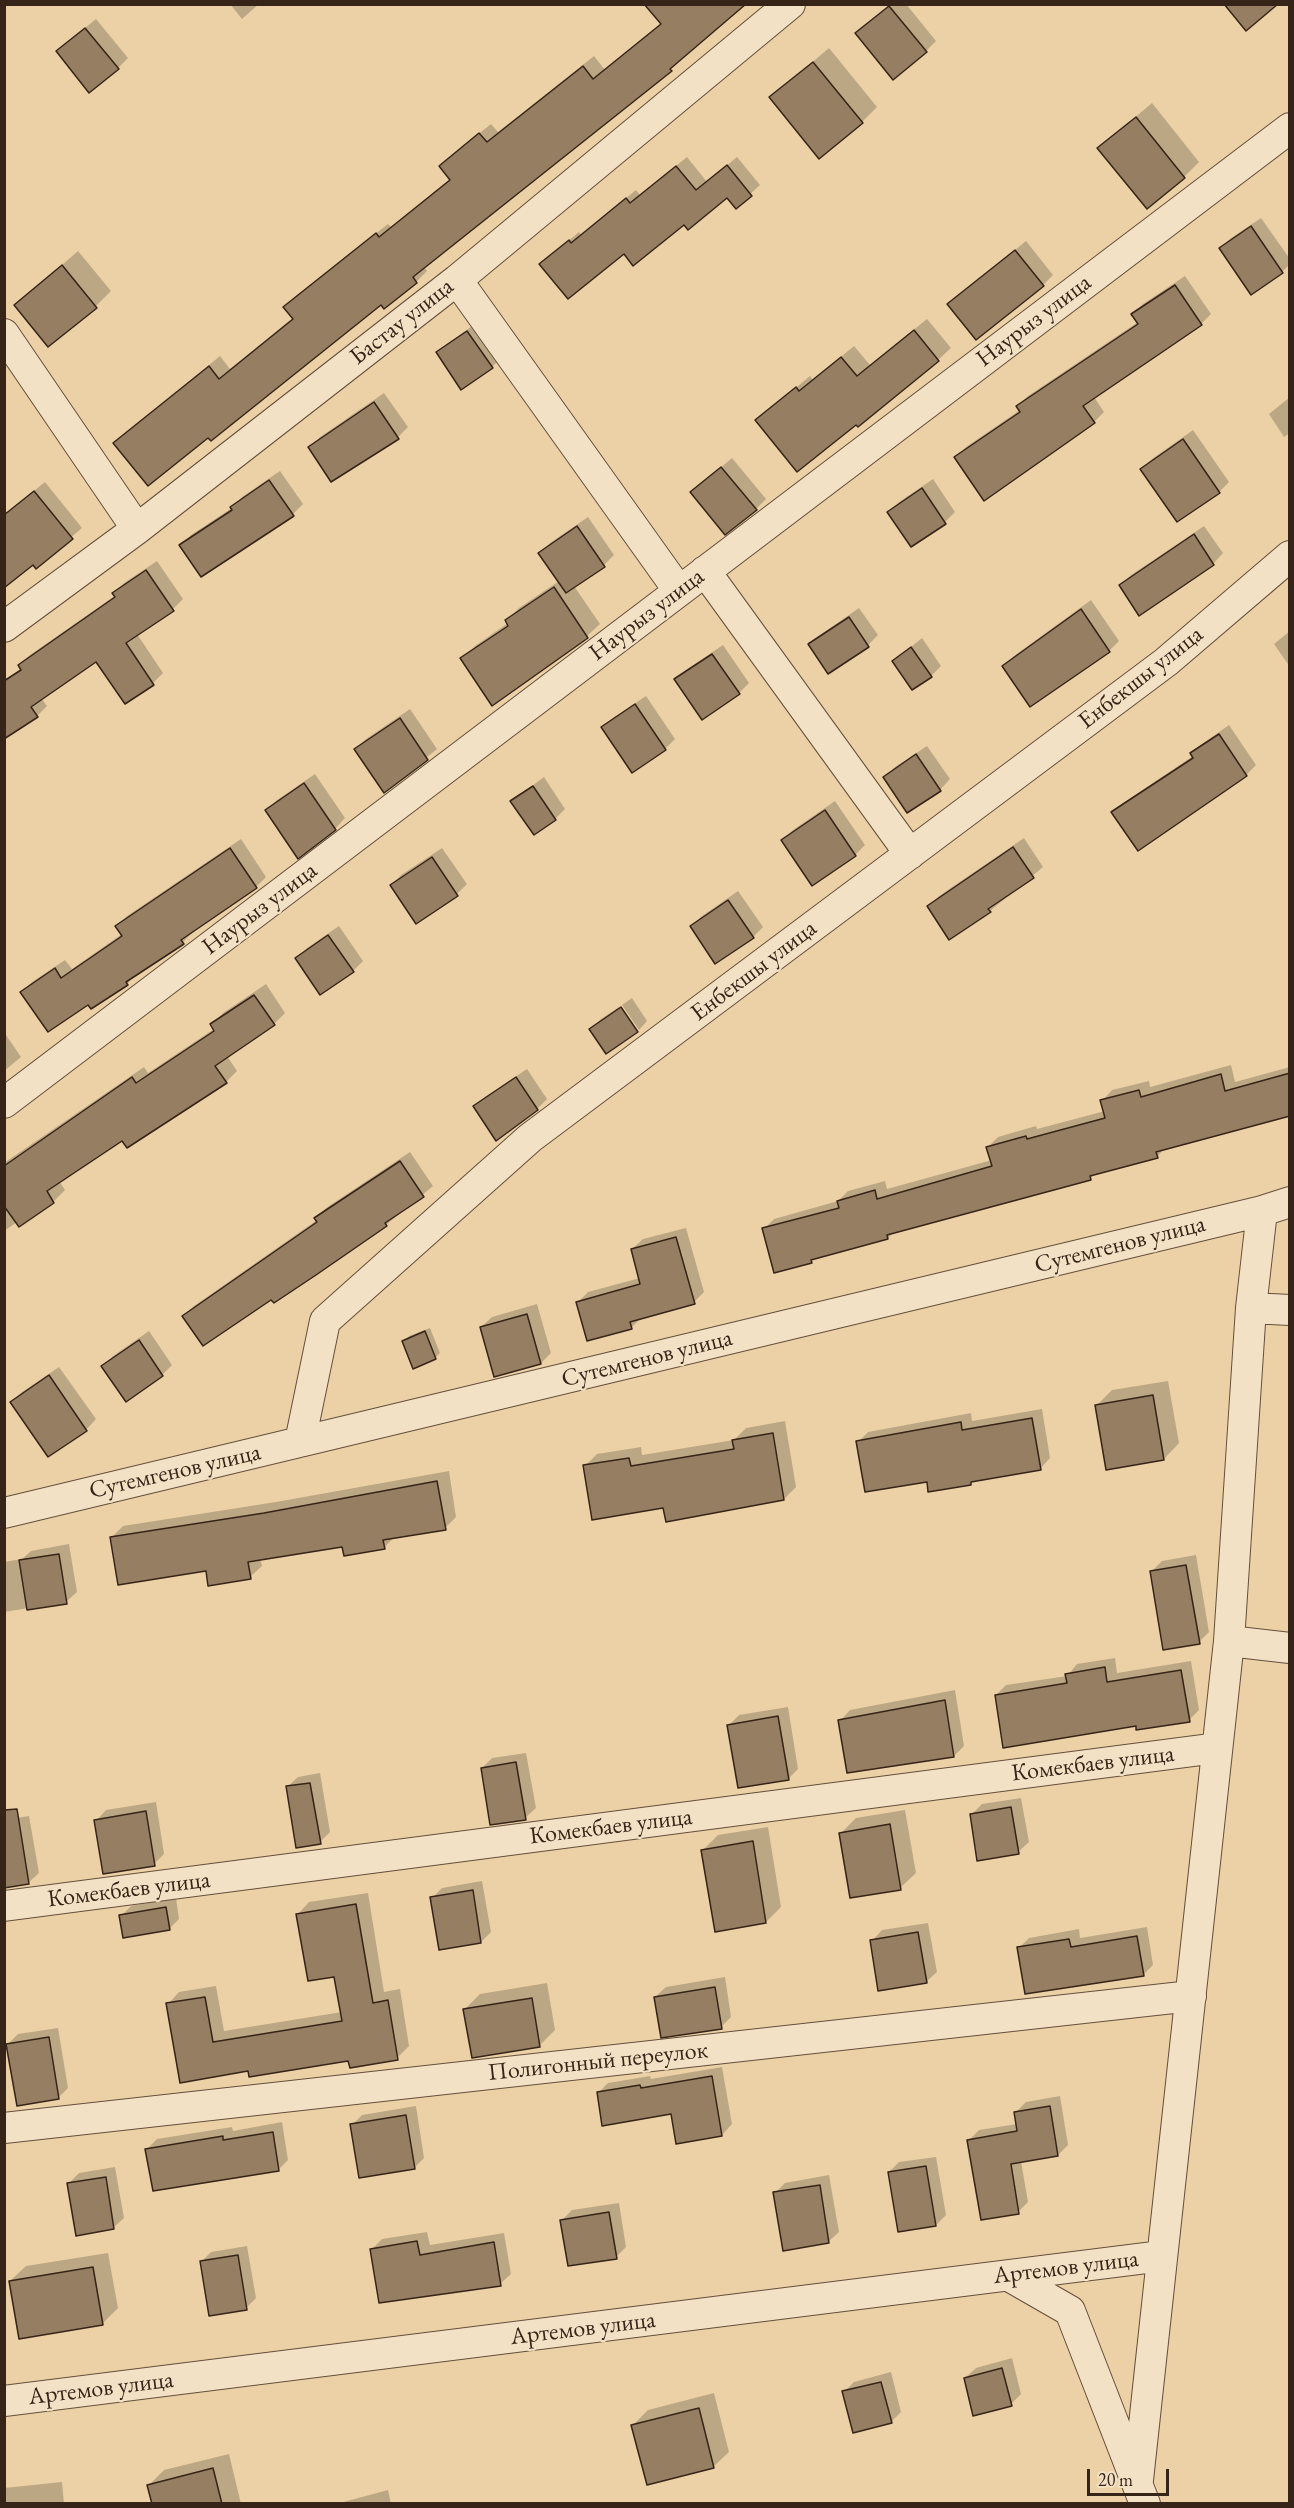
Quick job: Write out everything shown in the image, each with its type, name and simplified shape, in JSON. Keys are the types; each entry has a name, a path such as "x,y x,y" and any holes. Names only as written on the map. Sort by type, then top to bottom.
{"street":[{"name":"Бастау улица","path":"4,627 137,529 457,280 790,4"},
{"name":"Наурыз улица","path":"4,1103 1290,128"},
{"path":"457,280 679,591"},
{"path":"4,334 137,529"},
{"name":"Енбекшы улица","path":"300,1442 325,1321 531,1138 1166,662 1290,556"},
{"path":"705,571 910,854"},
{"path":"1141,2492 1162,2256 1229,1641 1251,1308 1276,1206"},
{"name":"Сутемгенов улица","path":"4,1513 1276,1206"},
{"path":"1251,1308 1290,1310"},
{"path":"1229,1641 1290,1648"},
{"name":"Комекбаев улица","path":"4,1906 1217,1748"},
{"name":"Полигонный переулок","path":"4,2128 1191,1996"},
{"name":"Артемов улица","path":"4,2402 1162,2256"},
{"path":"1009,2276 1070,2311 1141,2492"}],"building":[{"path":"644,4 746,4 670,69 672,71 413,277 417,283 384,309 381,305 211,441 208,438 148,486 113,443 209,366 219,379 293,319 283,307 376,233 379,237 450,180 439,166 479,133 487,142 583,66 593,79 661,24"},
{"path":"1224,4 1278,4 1246,31"},
{"path":"889,6 927,52 893,80 855,33"},
{"path":"85,28 119,69 89,93 56,51"},
{"path":"813,62 863,123 819,159 769,97"},
{"path":"1136,117 1185,178 1147,209 1097,148"},
{"path":"727,165 752,196 736,209 727,198 688,230 684,225 633,266 624,254 568,299 539,264 569,240 571,243 626,198 630,203 676,166 696,190"},
{"path":"1251,226 1283,273 1251,295 1219,248"},
{"path":"1015,250 1044,286 976,340 947,304"},
{"path":"62,265 97,308 48,347 14,305"},
{"path":"1175,285 1202,325 1083,406 1095,423 984,501 954,457 1020,412 1016,406 1138,324 1131,314"},
{"path":"914,330 939,361 858,427 856,425 797,472 755,420 796,387 799,391 841,357 857,376"},
{"path":"467,331 493,368 461,390 436,352"},
{"path":"374,402 399,439 331,482 308,447"},
{"path":"1183,439 1220,493 1177,522 1140,469"},
{"path":"721,467 757,510 725,535 690,492"},
{"path":"269,480 294,516 201,577 179,545 232,510 230,507"},
{"path":"922,488 946,524 911,547 887,512"},
{"path":"34,491 73,539 36,569 33,565 4,588 4,515"},
{"path":"577,526 605,567 566,593 538,553"},
{"path":"1194,534 1214,565 1139,616 1119,585"},
{"path":"146,570 174,611 126,643 154,685 125,704 96,662 31,707 38,717 4,739 4,681 21,670 18,665 115,597 112,593"},
{"path":"554,587 588,638 492,706 460,658 508,626 505,620"},
{"path":"1081,609 1110,652 1030,707 1002,666"},
{"path":"849,617 869,647 828,674 808,644"},
{"path":"911,647 932,677 912,690 892,661"},
{"path":"712,654 740,694 702,720 674,679"},
{"path":"635,704 666,750 632,773 601,727"},
{"path":"400,718 428,760 384,793 354,749"},
{"path":"1219,734 1247,776 1138,851 1111,812 1193,758 1190,753"},
{"path":"916,754 941,791 907,813 883,777"},
{"path":"304,783 336,830 298,859 265,810"},
{"path":"533,786 556,820 534,835 510,801"},
{"path":"825,810 856,856 812,886 781,840"},
{"path":"1013,847 1034,878 988,909 991,912 949,940 927,906"},
{"path":"230,848 257,888 181,940 184,944 126,982 128,985 91,1009 88,1005 48,1032 20,992 55,968 61,978 122,936 115,926"},
{"path":"432,857 458,896 416,924 390,885"},
{"path":"728,900 754,938 715,964 690,926"},
{"path":"328,935 354,972 320,995 295,958"},
{"path":"254,995 275,1025 215,1066 227,1083 127,1148 122,1141 47,1191 54,1203 19,1227 4,1206 4,1166 132,1077 136,1083 214,1031 210,1024"},
{"path":"621,1007 638,1032 606,1054 589,1029"},
{"path":"1290,1073 1290,1116 1156,1152 1158,1158 1090,1176 1091,1180 887,1235 888,1239 811,1260 812,1263 774,1273 762,1228 839,1208 837,1201 875,1190 877,1199 992,1166 986,1147 1026,1136 1027,1139 1105,1118 1100,1100 1139,1090 1141,1097 1221,1074 1225,1091"},
{"path":"516,1077 538,1110 496,1141 473,1106"},
{"path":"400,1161 424,1197 385,1223 387,1226 316,1275 274,1303 271,1300 203,1346 182,1316 317,1222 314,1218"},
{"path":"676,1237 695,1304 630,1322 632,1329 587,1341 576,1302 640,1284 631,1249"},
{"path":"527,1314 541,1364 494,1377 480,1327"},
{"path":"425,1331 436,1359 413,1369 402,1341"},
{"path":"139,1340 163,1376 126,1402 101,1366"},
{"path":"49,1375 87,1431 48,1457 10,1402"},
{"path":"1153,1395 1164,1460 1106,1470 1095,1405"},
{"path":"1032,1418 1041,1470 928,1492 927,1482 865,1492 856,1441 961,1422 962,1430"},
{"path":"773,1433 784,1500 666,1522 663,1508 592,1520 583,1465 629,1458 631,1466 734,1449 732,1440"},
{"path":"437,1481 446,1530 383,1540 385,1549 344,1556 342,1547 248,1562 251,1579 208,1586 206,1571 118,1585 110,1537 264,1513"},
{"path":"59,1554 67,1604 27,1610 19,1560"},
{"path":"1186,1565 1200,1644 1163,1650 1150,1571"},
{"path":"1105,1667 1107,1682 1181,1670 1190,1722 1136,1730 1136,1726 1003,1748 995,1695 1067,1683 1065,1674"},
{"path":"945,1700 954,1757 847,1773 838,1720"},
{"path":"778,1716 789,1780 738,1788 727,1725"},
{"path":"516,1762 526,1820 490,1825 481,1768"},
{"path":"310,1783 321,1844 296,1848 286,1786"},
{"path":"1011,1807 1019,1854 977,1861 970,1814"},
{"path":"17,1809 29,1884 4,1888 4,1810"},
{"path":"146,1811 155,1866 103,1874 94,1820"},
{"path":"890,1824 901,1890 850,1898 839,1833"},
{"path":"753,1841 766,1923 715,1932 701,1850"},
{"path":"473,1890 481,1943 439,1950 430,1897"},
{"path":"356,1904 373,2003 388,2000 398,2060 350,2068 348,2061 249,2077 248,2071 180,2083 166,2003 205,1997 213,2042 342,2021 334,1977 308,1981 296,1914"},
{"path":"166,1907 170,1930 123,1938 119,1915"},
{"path":"918,1932 927,1983 878,1991 870,1940"},
{"path":"1137,1936 1144,1976 1025,1994 1017,1947 1069,1939 1071,1947"},
{"path":"715,1987 722,2029 661,2038 654,1997"},
{"path":"532,1998 540,2047 472,2058 463,2009"},
{"path":"49,2037 59,2099 17,2106 6,2044"},
{"path":"712,2076 722,2136 676,2144 671,2114 602,2126 597,2092 640,2085 641,2088"},
{"path":"1050,2106 1058,2156 1011,2164 1019,2214 981,2220 967,2140 1017,2131 1014,2112"},
{"path":"406,2115 415,2169 359,2178 350,2124"},
{"path":"273,2132 279,2171 153,2191 145,2149 223,2136 223,2140"},
{"path":"926,2166 936,2226 898,2232 888,2172"},
{"path":"106,2177 114,2229 76,2236 67,2183"},
{"path":"820,2185 829,2243 783,2251 773,2192"},
{"path":"609,2212 617,2259 568,2266 560,2220"},
{"path":"417,2241 420,2255 494,2242 501,2286 379,2303 370,2249"},
{"path":"238,2255 247,2310 209,2316 200,2261"},
{"path":"93,2267 103,2325 19,2339 9,2281"},
{"path":"1002,2368 1012,2406 973,2416 964,2378"},
{"path":"881,2382 892,2423 853,2433 842,2391"},
{"path":"699,2408 714,2468 647,2485 631,2425"},
{"path":"213,2468 222,2504 152,2504 147,2485"}]}
